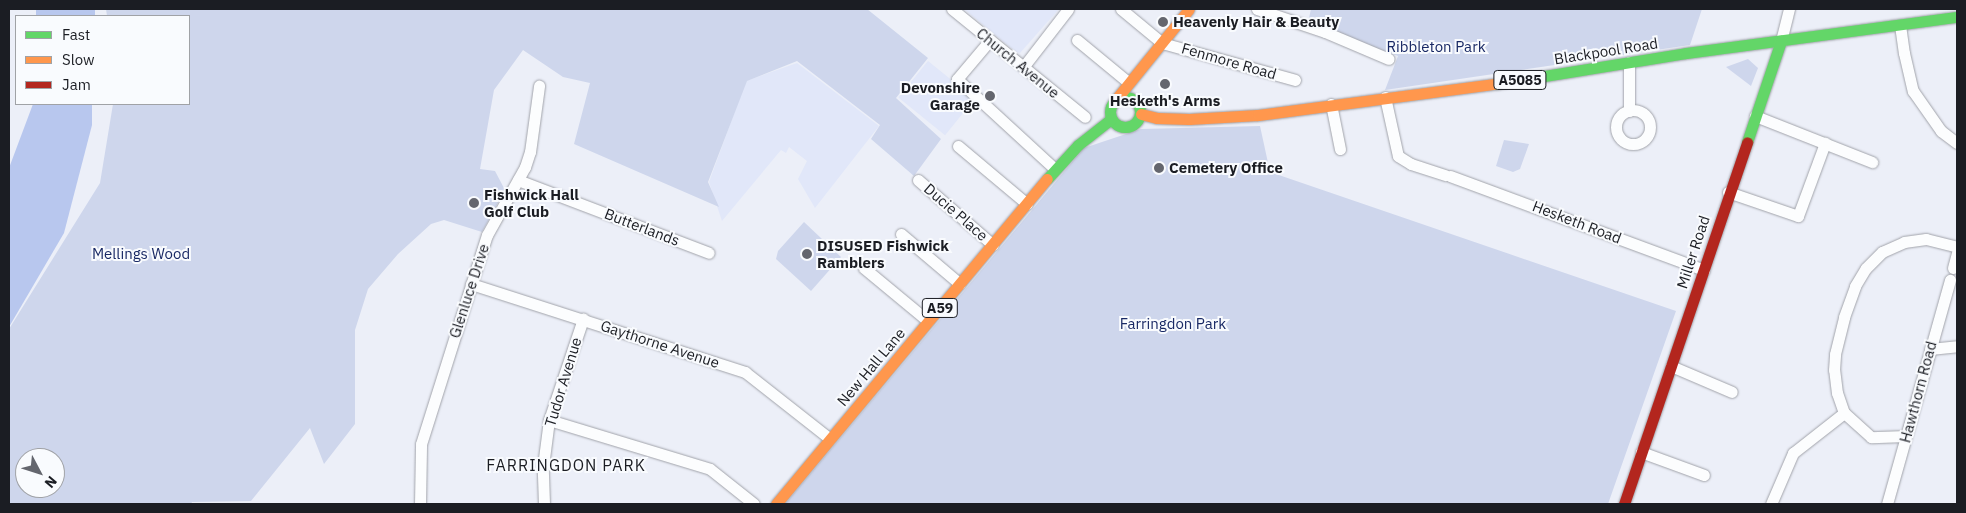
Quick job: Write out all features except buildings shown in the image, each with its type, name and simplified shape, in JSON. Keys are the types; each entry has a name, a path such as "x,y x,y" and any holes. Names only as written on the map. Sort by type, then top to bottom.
{"main road":[{"path":"1162,43 1136,105 1135,123 1127,127 1118,126 1111,119 1110,108 1128,82 1189,9"},
{"name":"Blackpool Road","path":"1136,105 1157,118 1189,119 1258,115 1385,96 1495,84 1629,62 1957,17"},
{"name":"Miller Road","path":"1624,504 1704,270 1728,192 1781,41"},
{"path":"1128,82 1136,105"},
{"path":"1117,98 1136,105"},
{"name":"New Hall Lane","path":"776,504 1055,169 1078,145 1111,119"}],"street":[{"name":"Church Avenue","path":"952,9 1085,117"},
{"path":"1024,66 1068,9"},
{"path":"1121,9 1162,43"},
{"path":"1257,9 1325,32 1389,59"},
{"name":"Miller Road","path":"1781,41 1789,9"},
{"path":"1900,25 1913,91 1941,131 1957,142"},
{"path":"990,40 957,79 1055,169"},
{"path":"1077,40 1128,82"},
{"name":"Fenmore Road","path":"1162,43 1295,80"},
{"path":"1629,62 1629,111"},
{"name":"Glenluce Drive","path":"420,504 421,444 487,235 518,180 530,152 539,86"},
{"name":"Hesketh Road","path":"1385,96 1398,156 1411,164 1447,175 1704,270"},
{"path":"1332,104 1340,149"},
{"path":"1755,116 1872,162"},
{"path":"1728,192 1798,216 1825,143"},
{"path":"958,146 1027,204"},
{"name":"Butterlands","path":"518,180 709,253"},
{"name":"Ducie Place","path":"918,180 993,245"},
{"path":"902,234 960,284"},
{"path":"1906,436 1871,437 1844,413 1834,370 1835,354 1844,317 1856,286 1866,268 1882,252 1904,242 1926,239 1957,247"},
{"path":"1953,268 1957,253"},
{"path":"864,268 928,321"},
{"name":"Hawthorn Road","path":"1887,504 1950,280"},
{"name":"Gaythorne Avenue","path":"471,284 745,372 830,439"},
{"name":"Tudor Avenue","path":"544,504 543,466 548,420 583,319"},
{"path":"1930,349 1957,346"},
{"path":"1671,366 1732,392"},
{"path":"1771,504 1793,452 1844,413"},
{"path":"548,420 710,469 754,504"},
{"path":"1641,452 1704,475"}],"shaded area":[{"path":"964,9 1059,9 1020,53 1016,52"},
{"path":"928,61 975,99 945,135 898,98"},
{"path":"797,63 879,126 815,208 798,179 807,161 789,147 786,153 781,150 722,221 709,182 746,81"}],"green space":[{"name":"Mellings Wood","path":"106,9 867,9 928,58 896,98 941,139 914,176 871,139 880,125 797,61 747,81 708,182 719,207 574,144 590,83 563,77 523,50 494,90 480,169 495,171 505,190 482,232 444,220 431,224 398,254 368,289 355,330 355,424 324,464 310,428 251,501 192,502 191,504 9,504 9,329 100,183 113,105 190,105 190,15 107,15"},
{"name":"Ribbleton Park","path":"1311,9 1702,9 1690,45 1385,90 1398,56 1323,28 1309,18"},
{"path":"1748,59 1758,68 1751,86 1726,67"},
{"name":"Farringdon Park","path":"1260,126 1270,172 1676,311 1608,504 785,504 1084,148 1141,129"},
{"path":"1504,140 1529,144 1520,169 1513,172 1496,166"},
{"name":"DISUSED Fishwick Ramblers","path":"804,222 841,257 811,291 776,259 778,251"}],"water":[{"path":"36,9 95,9 95,15 36,15"},
{"path":"33,105 92,105 92,125 64,233 9,327 9,168"}],"traffic: fast":[{"path":"1495,84 1686,53 1957,17"},
{"path":"1747,142 1781,41"},
{"path":"1125,97 1136,101 1140,112 1136,123 1125,127 1114,123 1110,112 1114,101 1125,97"},
{"path":"1047,179 1078,145 1111,119"}],"traffic: slow":[{"path":"1117,98 1189,9"},
{"path":"1141,114 1157,118 1189,119 1258,115 1495,84"},
{"path":"776,504 1047,179"}],"traffic: jam":[{"path":"1624,504 1747,142"}],"place":[{"name":"Heavenly Hair & Beauty","path":"1163,22"},
{"name":"Hesketh's Arms","path":"1165,84"},
{"name":"Devonshire Garage","path":"990,96"},
{"name":"Cemetery Office","path":"1159,168"},
{"name":"Fishwick Hall Golf Club","path":"474,203"},
{"name":"DISUSED Fishwick Ramblers","path":"807,254"}],"district":[{"name":"FARRINGDON PARK","path":"566,465"}]}
